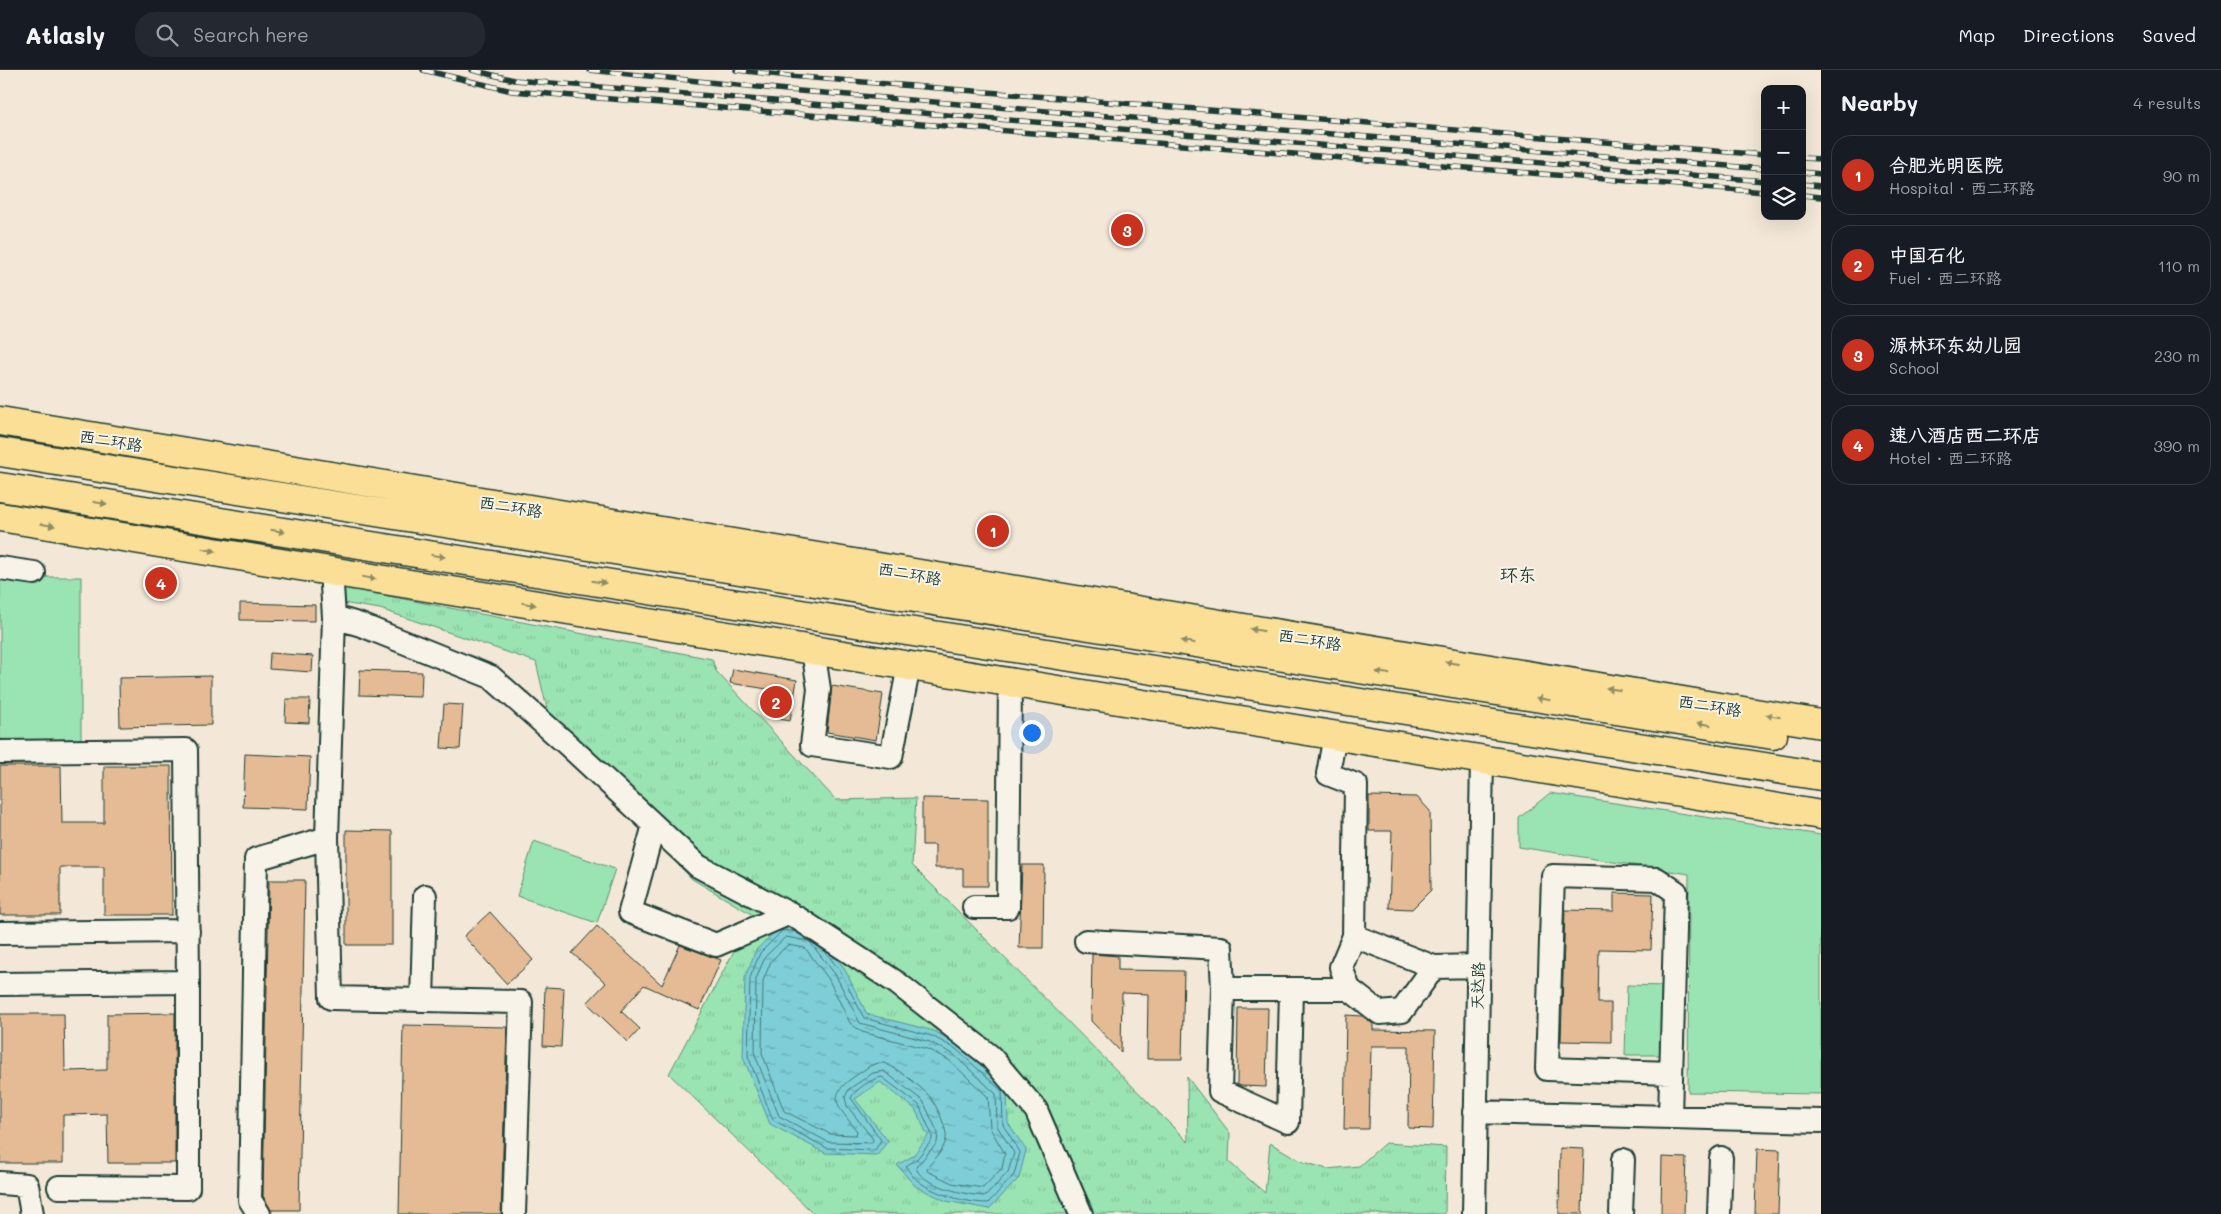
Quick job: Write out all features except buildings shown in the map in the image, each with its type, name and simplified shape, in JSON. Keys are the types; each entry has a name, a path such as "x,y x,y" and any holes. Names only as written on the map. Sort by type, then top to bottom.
{"highway":[{"name":"西二环路","path":"0,421 1821,724"},
{"name":"西二环路","path":"0,452 1821,743"},
{"path":"0,487 1821,776"},
{"path":"0,517 1821,815"}],"street":[{"path":"0,568 34,573"},
{"path":"331,570 334,617 327,838 331,998 521,1002 514,1214"},
{"path":"334,617 361,625 491,677 568,745 698,866 790,914 898,983 990,1056 1036,1110 1080,1214"},
{"path":"813,650 819,689 812,745 891,757 910,666"},
{"path":"974,907 1008,907 1010,682"},
{"path":"1335,735 1328,774 1356,785 1354,936 1341,967 1349,989 1380,1013 1402,1011 1434,967"},
{"path":"0,752 186,750 188,1188 59,1187"},
{"name":"天达路","path":"1474,1214 1482,759"},
{"path":"654,825 630,912 716,945 790,914"},
{"path":"259,1214 250,1200 256,859 327,838"},
{"path":"1670,1117 1672,1073 1676,892 1657,879 1553,876 1547,1069 1672,1073"},
{"path":"422,1000 425,896"},
{"path":"0,933 188,931"},
{"path":"1354,936 1434,967 1478,966"},
{"path":"1086,941 1221,948 1223,989 1220,1091 1288,1122 1291,989"},
{"path":"0,984 188,982"},
{"path":"1223,989 1349,989"},
{"path":"1475,1112 1821,1121"},
{"path":"1719,1214 1721,1158"},
{"path":"1620,1214 1623,1160"},
{"path":"0,1183 27,1185 32,1214"}],"green space":[{"path":"0,577 81,577 81,742 0,742"},
{"path":"342,587 712,659 716,671 836,800 916,798 912,865 1188,1142 1187,1077 1230,1133 1229,1162 1265,1193 1270,1143 1301,1161 1327,1169 1359,1166 1385,1143 1446,1147 1445,1214 814,1214 669,1074 753,915 692,879 650,835 547,709 536,662 380,609 342,603"},
{"path":"1550,793 1821,835 1821,1094 1688,1092 1689,874 1519,847 1519,818"},
{"path":"534,841 615,869 597,923 517,896"},
{"path":"1627,985 1666,986 1665,1055 1625,1055"}],"water":[{"path":"782,925 815,930 844,968 867,1014 934,1031 959,1045 1007,1089 1008,1123 1026,1150 1019,1178 989,1209 946,1201 915,1186 897,1165 913,1156 928,1136 915,1109 880,1082 855,1099 888,1141 877,1155 825,1153 770,1124 743,1057 745,977 756,950"}],"railway":[{"path":"423,70 512,91 1761,192"},
{"path":"472,70 514,80 1761,181"},
{"path":"589,70 787,90 1761,169"},
{"path":"736,70 789,76 1761,155"},
{"path":"1806,158 1821,159"},
{"path":"1806,172 1821,174"},
{"path":"1806,184 1821,186"},
{"path":"1806,195 1821,197"}],"place":[{"name":"源林环东幼儿园","path":"1127,230"},
{"name":"合肥光明医院","path":"993,531"},
{"name":"速八酒店西二环店","path":"161,583"},
{"name":"中国石化","path":"776,702"}],"district":[{"name":"环东","path":"1518,574"}]}
